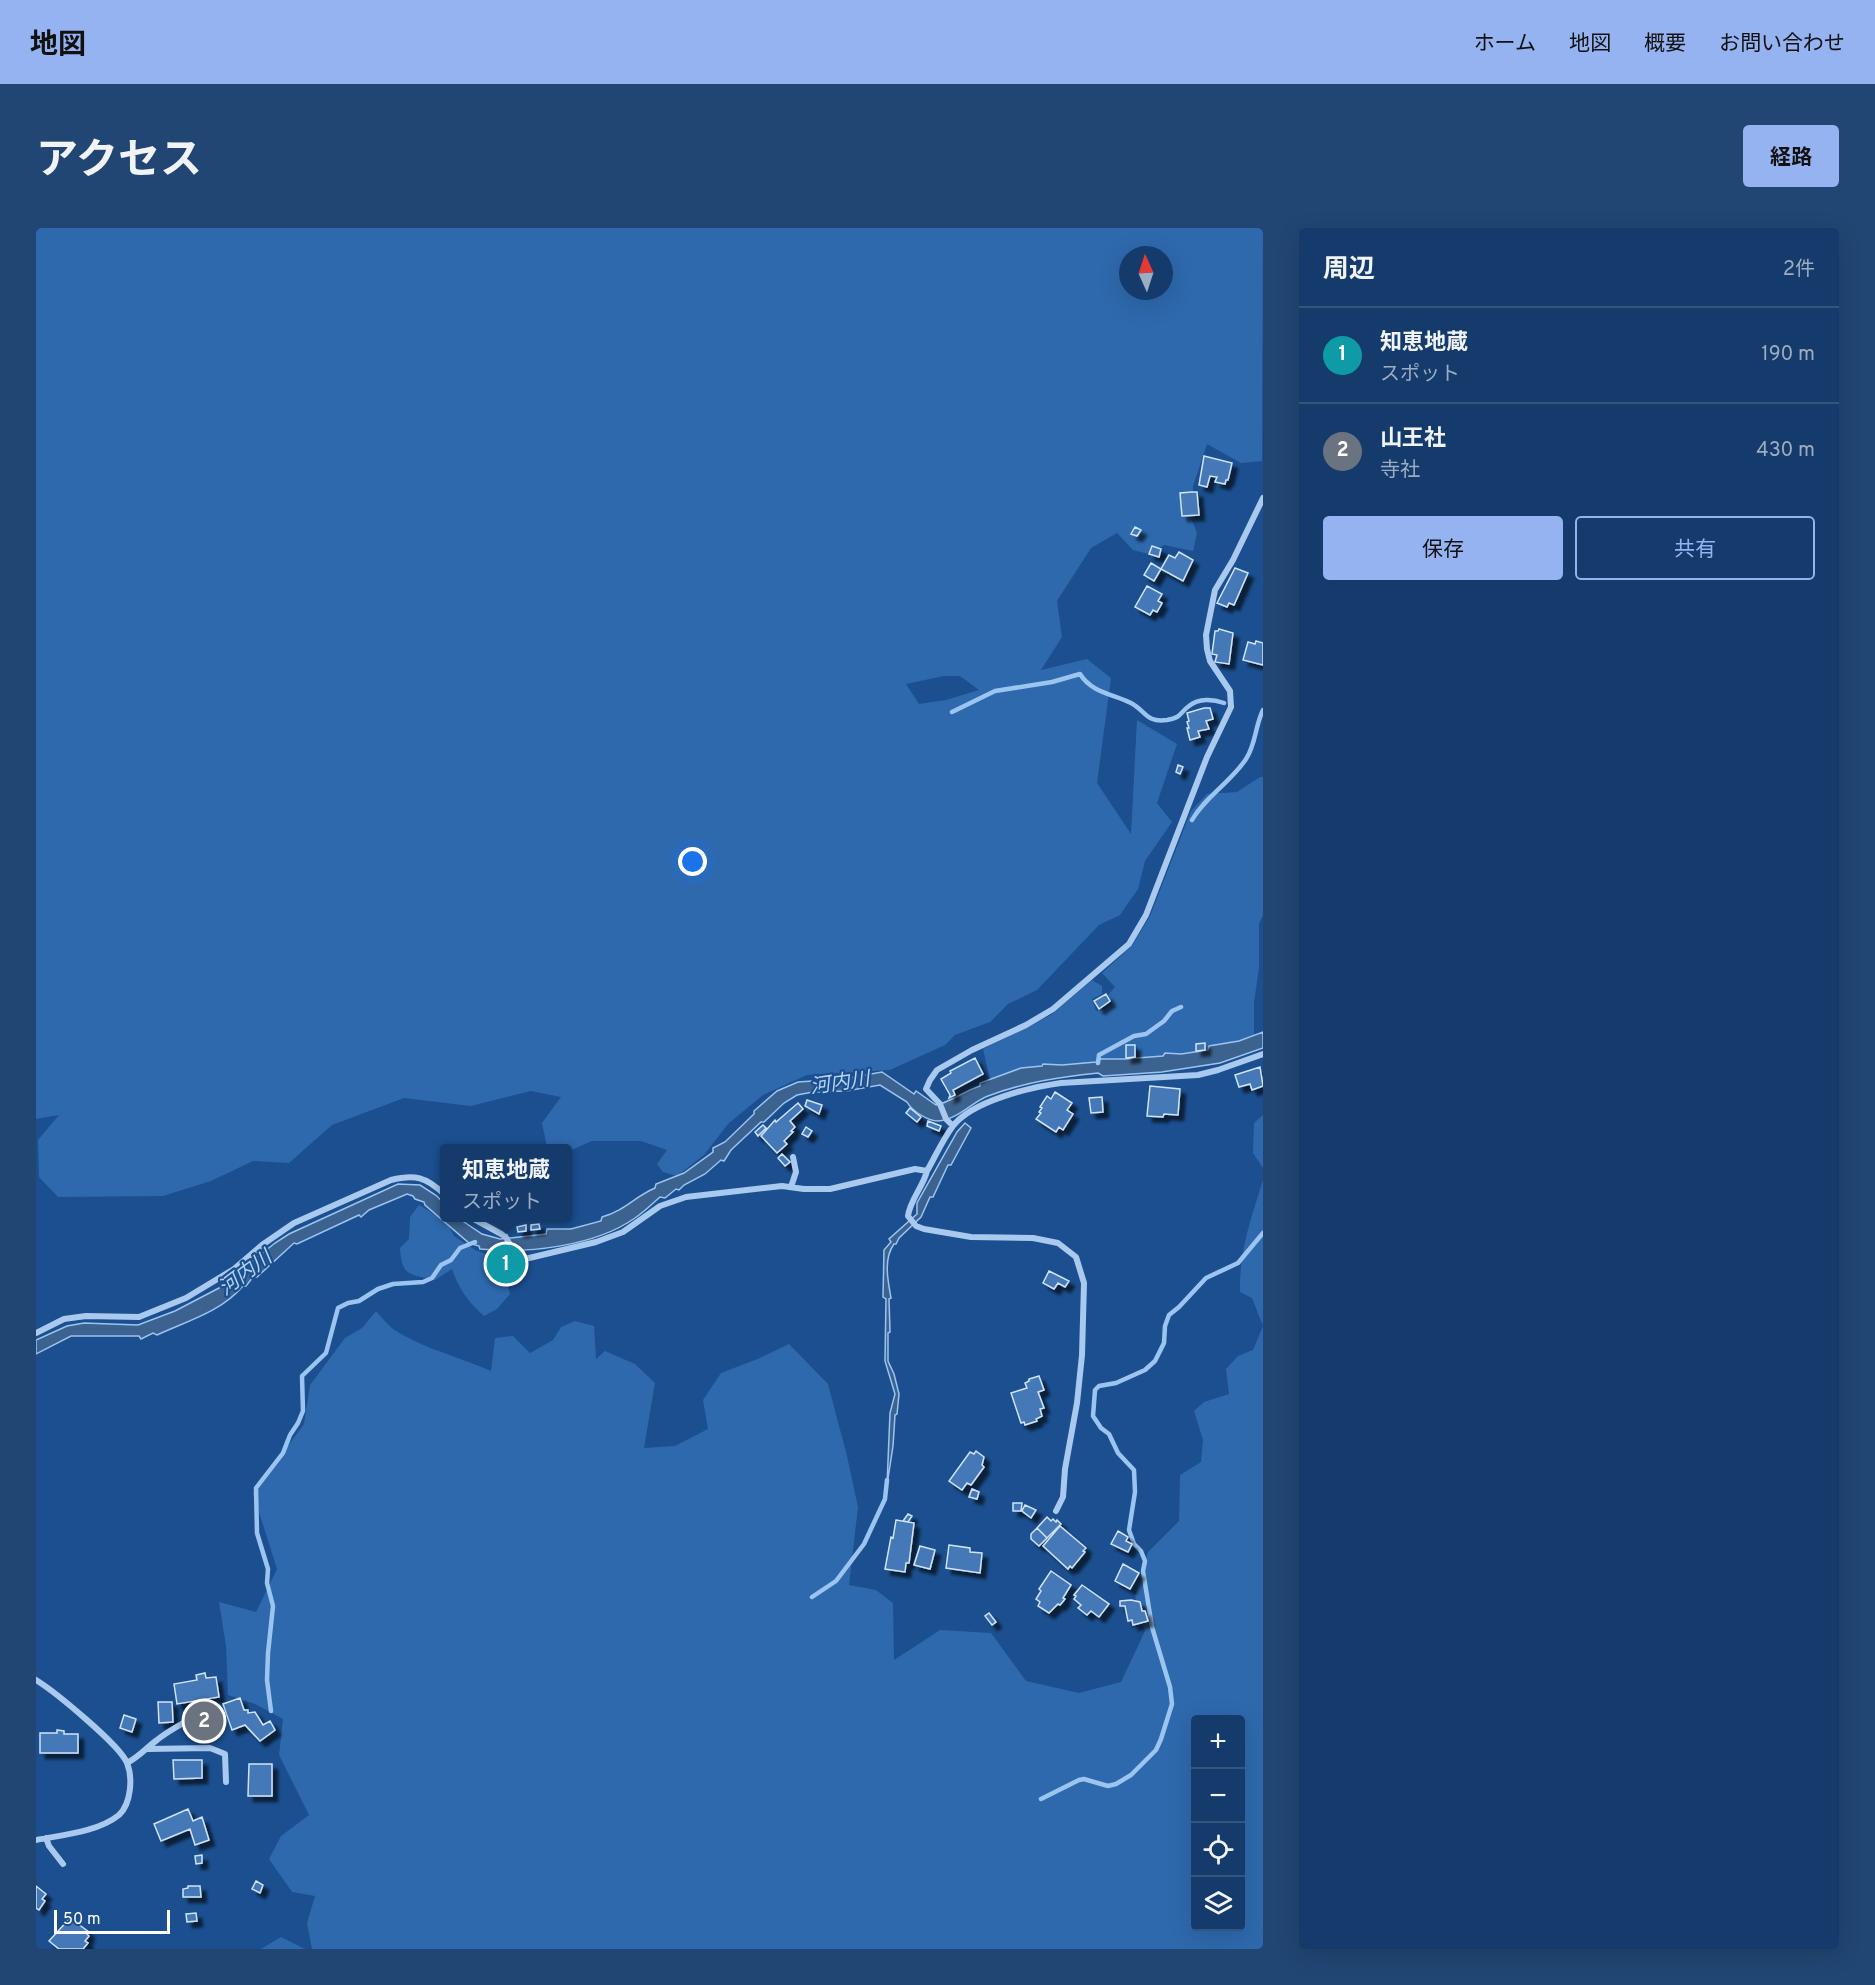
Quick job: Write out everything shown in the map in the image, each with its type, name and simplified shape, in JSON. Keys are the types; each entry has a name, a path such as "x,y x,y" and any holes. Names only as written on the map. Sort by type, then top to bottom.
{"street":[{"path":"956,1123 946,1119 940,1104 926,1089 937,1070 1053,1009 1129,944 1146,915 1207,757 1231,707 1230,691 1210,661 1206,635 1215,590 1233,560 1263,498"},
{"path":"1056,1511 1063,1497 1082,1355 1084,1283 1076,1257 1058,1243 1034,1238 971,1237 916,1226 908,1216 909,1209 927,1171 956,1123 978,1108 1005,1096 1038,1086 1198,1075 1263,1054"},
{"path":"791,1187 796,1172 793,1157"},
{"path":"479,1222 505,1236 519,1258 525,1259 596,1242 623,1232 660,1206 686,1197 782,1186 830,1189 915,1169 927,1171"},
{"path":"36,1333 64,1319 139,1317 186,1298 234,1269 262,1245 294,1223 391,1180 408,1176 424,1179 440,1191"},
{"path":"36,1680 112,1744 127,1763 131,1793 119,1814 91,1829 36,1840"},
{"path":"127,1763 139,1757 154,1742 177,1725 206,1711"},
{"path":"148,1749 210,1748 225,1754 226,1782"},
{"path":"46,1838 49,1846 63,1864"}],"shaded area":[{"path":"36,228 1263,228 1262,461 1241,463 1207,444 1193,486 1191,518 1197,533 1193,551 1164,545 1149,554 1133,550 1117,533 1091,548 1057,601 1062,637 1041,670 1087,659 1111,678 1097,783 1131,834 1137,720 1177,744 1157,803 1172,822 1145,861 1138,889 1120,915 1099,925 1037,990 1008,1004 990,1022 955,1035 945,1045 890,1070 807,1075 763,1095 728,1124 704,1155 677,1176 663,1172 657,1164 667,1150 641,1141 592,1141 572,1150 572,1144 546,1144 542,1123 561,1097 531,1091 471,1106 404,1098 332,1125 289,1163 253,1161 211,1181 163,1196 58,1197 39,1177 38,1140 59,1115 36,1119","holes":["944,676 960,676 979,690 946,700 919,704 906,684"]},
{"path":"1263,777 1263,915 1259,924 1259,968 1254,1002 1254,1035 1239,1041 1209,1046 1209,1050 1181,1054 1165,1053 1164,1056 1139,1058 1137,1046 1129,1049 1124,1059 1098,1059 1097,1062 1072,1072 1062,1065 1044,1064 1021,1068 990,1079 983,1049 1051,1015 1092,980 1102,986 1102,994 1092,999 1096,1011 1105,1009 1112,1003 1108,995 1115,987 1102,973 1132,946 1150,916 1191,811 1207,794 1237,792"},
{"path":"1263,1115 1263,1168 1253,1153 1254,1123"},
{"path":"1263,1180 1263,1326 1252,1298 1240,1292 1240,1277 1250,1222"},
{"path":"419,1205 440,1218 440,1222 447,1222 454,1236 475,1250 496,1258 495,1266 506,1279 510,1294 497,1309 484,1316 465,1295 452,1269 435,1280 408,1273 403,1264 400,1248 409,1239 410,1217"},
{"path":"376,1311 393,1329 407,1337 491,1371 495,1338 513,1336 530,1353 553,1340 561,1327 575,1321 594,1326 596,1359 605,1351 635,1364 655,1383 644,1448 675,1446 708,1429 703,1400 721,1373 789,1344 828,1384 858,1507 849,1585 876,1590 893,1603 894,1660 940,1630 991,1633 1026,1681 1079,1693 1121,1682 1145,1631 1135,1596 1148,1552 1179,1521 1180,1475 1201,1462 1203,1440 1194,1411 1204,1402 1229,1394 1226,1369 1238,1356 1253,1350 1263,1326 1263,1949 312,1949 307,1923 315,1896 292,1892 269,1859 281,1836 309,1815 279,1755 283,1719 255,1704 228,1695 226,1646 219,1602 256,1612 277,1569 253,1493 304,1424 310,1385 345,1338 362,1328"},
{"path":"281,1937 305,1949 261,1949"}],"water":[{"name":"河内川","path":"1263,1032 1263,1048 1220,1063 1162,1072 1103,1076 1098,1073 1043,1081 988,1096 952,1118 938,1121 921,1115 907,1102 880,1085 846,1091 797,1095 784,1103 764,1122 761,1122 731,1150 724,1161 721,1160 705,1174 679,1190 676,1189 665,1198 660,1197 638,1216 619,1228 560,1246 519,1250 480,1249 479,1246 469,1243 445,1222 464,1222 482,1234 500,1239 546,1234 547,1229 571,1229 601,1221 602,1217 617,1211 655,1188 656,1184 684,1173 713,1152 713,1148 725,1142 754,1114 754,1111 777,1091 798,1082 842,1079 882,1072 914,1094 916,1091 936,1105 980,1086 980,1083 1021,1068 1043,1064 1096,1062 1098,1059 1163,1056 1165,1053 1181,1054 1208,1050 1209,1046 1239,1041"},
{"path":"965,1123 971,1128 951,1165 948,1165 933,1197 930,1197 921,1217 899,1238 888,1256 887,1270 891,1298 889,1299 888,1361 899,1394 887,1485 890,1413 895,1394 885,1361 884,1250 891,1242 889,1239 917,1214 917,1203 957,1132"},
{"name":"河内川","path":"398,1184 420,1185 440,1199 440,1218 424,1202 407,1194 369,1210 361,1217 359,1215 297,1244 294,1243 224,1303 157,1335 153,1333 141,1339 139,1336 71,1336 36,1354 36,1340 67,1326 84,1323 138,1325 175,1311 219,1288 289,1234"}],"building":[{"path":"1204,456 1232,463 1225,484 1215,482 1217,477 1210,476 1207,487 1199,485"},
{"path":"1197,492 1199,515 1182,516 1180,493"},
{"path":"1135,527 1141,530 1137,536 1131,534"},
{"path":"1152,546 1161,549 1159,557 1149,554"},
{"path":"1179,552 1193,560 1183,581 1161,569 1169,555 1175,558"},
{"path":"1151,563 1161,569 1154,581 1144,575"},
{"path":"1235,568 1248,573 1234,605 1229,603 1227,607 1217,603"},
{"path":"1147,586 1162,594 1158,601 1162,603 1157,612 1153,610 1150,615 1135,607"},
{"path":"1219,629 1233,633 1229,664 1215,662 1217,655 1212,654 1215,631"},
{"path":"1256,641 1263,643 1263,665 1243,660 1248,642 1255,644"},
{"path":"1210,708 1213,719 1206,721 1209,729 1198,731 1200,737 1190,740 1187,713"},
{"path":"1178,765 1183,767 1180,774 1176,772"},
{"path":"1106,994 1110,1001 1099,1009 1094,1001"},
{"path":"1205,1043 1205,1050 1196,1051 1196,1044"},
{"path":"1126,1045 1135,1045 1135,1057 1126,1058"},
{"path":"975,1058 983,1074 953,1090 955,1095 949,1098 950,1095 941,1079 951,1073 950,1071"},
{"path":"1260,1067 1263,1086 1252,1090 1250,1084 1239,1087 1235,1075"},
{"path":"1150,1086 1180,1089 1178,1115 1147,1116"},
{"path":"1055,1092 1072,1103 1067,1110 1073,1114 1063,1130 1059,1127 1056,1132 1036,1119 1041,1113 1039,1112 1042,1108 1040,1107 1047,1096 1051,1099"},
{"path":"1102,1097 1103,1112 1091,1113 1089,1098"},
{"path":"807,1100 822,1105 819,1114 805,1106"},
{"path":"798,1103 803,1109 790,1121 795,1127 791,1131 793,1132 784,1141 787,1144 777,1153 761,1136 775,1120 776,1122"},
{"path":"910,1108 921,1117 917,1122 906,1113"},
{"path":"928,1121 941,1126 939,1131 927,1126"},
{"path":"763,1125 766,1128 758,1136 755,1132"},
{"path":"806,1127 812,1131 808,1137 802,1134"},
{"path":"782,1154 790,1162 785,1166 778,1158"},
{"path":"539,1224 540,1229 531,1230 531,1225"},
{"path":"526,1225 526,1231 518,1232 517,1227"},
{"path":"1049,1271 1069,1281 1065,1287 1058,1283 1054,1289 1043,1283"},
{"path":"1039,1376 1044,1390 1038,1392 1044,1408 1040,1409 1042,1416 1036,1419 1037,1421 1025,1425 1024,1422 1021,1423 1011,1393 1027,1388 1025,1383 1029,1379"},
{"path":"976,1451 984,1457 982,1465 984,1467 971,1485 967,1483 962,1490 949,1481 970,1452 974,1454"},
{"path":"972,1489 979,1492 977,1499 969,1497"},
{"path":"1013,1503 1022,1503 1021,1511 1013,1511"},
{"path":"1025,1505 1036,1510 1031,1518 1022,1511"},
{"path":"908,1514 912,1516 908,1522 903,1521"},
{"path":"1047,1517 1061,1524 1047,1538 1037,1528"},
{"path":"896,1520 914,1523 909,1563 906,1563 905,1572 885,1569"},
{"path":"1060,1526 1086,1548 1072,1568 1070,1566 1068,1569 1043,1546"},
{"path":"1037,1528 1047,1538 1039,1546 1031,1539 1031,1534"},
{"path":"1118,1531 1128,1537 1126,1541 1132,1544 1128,1552 1111,1544"},
{"path":"949,1545 970,1548 970,1552 982,1553 980,1573 946,1568"},
{"path":"920,1546 935,1550 930,1569 914,1565"},
{"path":"1123,1564 1139,1573 1130,1589 1115,1581"},
{"path":"1051,1571 1071,1585 1063,1598 1065,1599 1049,1613 1038,1606 1040,1602 1036,1599 1041,1591 1039,1589"},
{"path":"1082,1585 1109,1604 1099,1617 1091,1611 1087,1615 1078,1608 1081,1605 1074,1599 1076,1596 1074,1595"},
{"path":"1120,1601 1140,1602 1148,1621 1133,1625 1132,1620 1128,1621 1125,1606 1120,1606"},
{"path":"989,1613 996,1622 992,1625 985,1616"},
{"path":"205,1673 206,1678 216,1677 219,1697 177,1704 174,1684 197,1680 196,1675"},
{"path":"240,1698 244,1710 248,1710 248,1713 255,1712 263,1725 270,1721 275,1730 260,1741 245,1725 232,1730 223,1704"},
{"path":"158,1702 172,1702 173,1722 159,1723"},
{"path":"124,1715 136,1719 132,1732 120,1728"},
{"path":"57,1730 64,1731 64,1734 78,1734 78,1753 40,1753 40,1733 57,1733"},
{"path":"173,1760 202,1760 202,1778 174,1779"},
{"path":"249,1764 272,1764 272,1796 248,1796"},
{"path":"188,1809 193,1821 202,1817 209,1840 195,1845 190,1829 161,1841 154,1824"},
{"path":"202,1855 202,1863 196,1864 195,1856"},
{"path":"256,1881 263,1885 260,1893 252,1889"},
{"path":"36,1886 46,1894 42,1899 45,1901 39,1910 36,1908"},
{"path":"188,1886 200,1886 201,1897 183,1897 183,1889"},
{"path":"196,1913 197,1921 187,1922 186,1914"},
{"path":"70,1918 89,1932 85,1941 88,1943 83,1949 59,1949 49,1941"}],"waterway":[{"path":"952,712 995,691 1052,682 1080,674 1090,685 1131,703 1155,720 1176,718 1193,703 1202,700 1224,703"},
{"path":"1192,820 1246,759 1263,710"},
{"path":"1098,1063 1099,1055 1134,1036 1146,1034 1164,1021 1172,1011 1181,1007"},
{"path":"1041,1799 1079,1780 1084,1779 1108,1786 1131,1775 1156,1750 1172,1704 1170,1687 1152,1627 1143,1571 1145,1561 1141,1551 1134,1544 1129,1530 1135,1492 1134,1470 1118,1453 1109,1434 1101,1428 1093,1416 1095,1390 1099,1386 1116,1383 1145,1370 1155,1361 1164,1343 1165,1326 1169,1315 1206,1278 1238,1263 1263,1233"},
{"path":"271,1711 267,1680 273,1606 267,1583 268,1569 257,1533 256,1488 283,1453 303,1411 302,1376 326,1353 338,1308 359,1301 378,1289 393,1284 423,1282 432,1278 441,1265 451,1260 460,1248 475,1242"},
{"path":"812,1597 836,1581 864,1544 885,1499 887,1480"}],"place":[{"name":"知恵地蔵","path":"506,1264"},
{"name":"山王社","path":"204,1721"}]}
